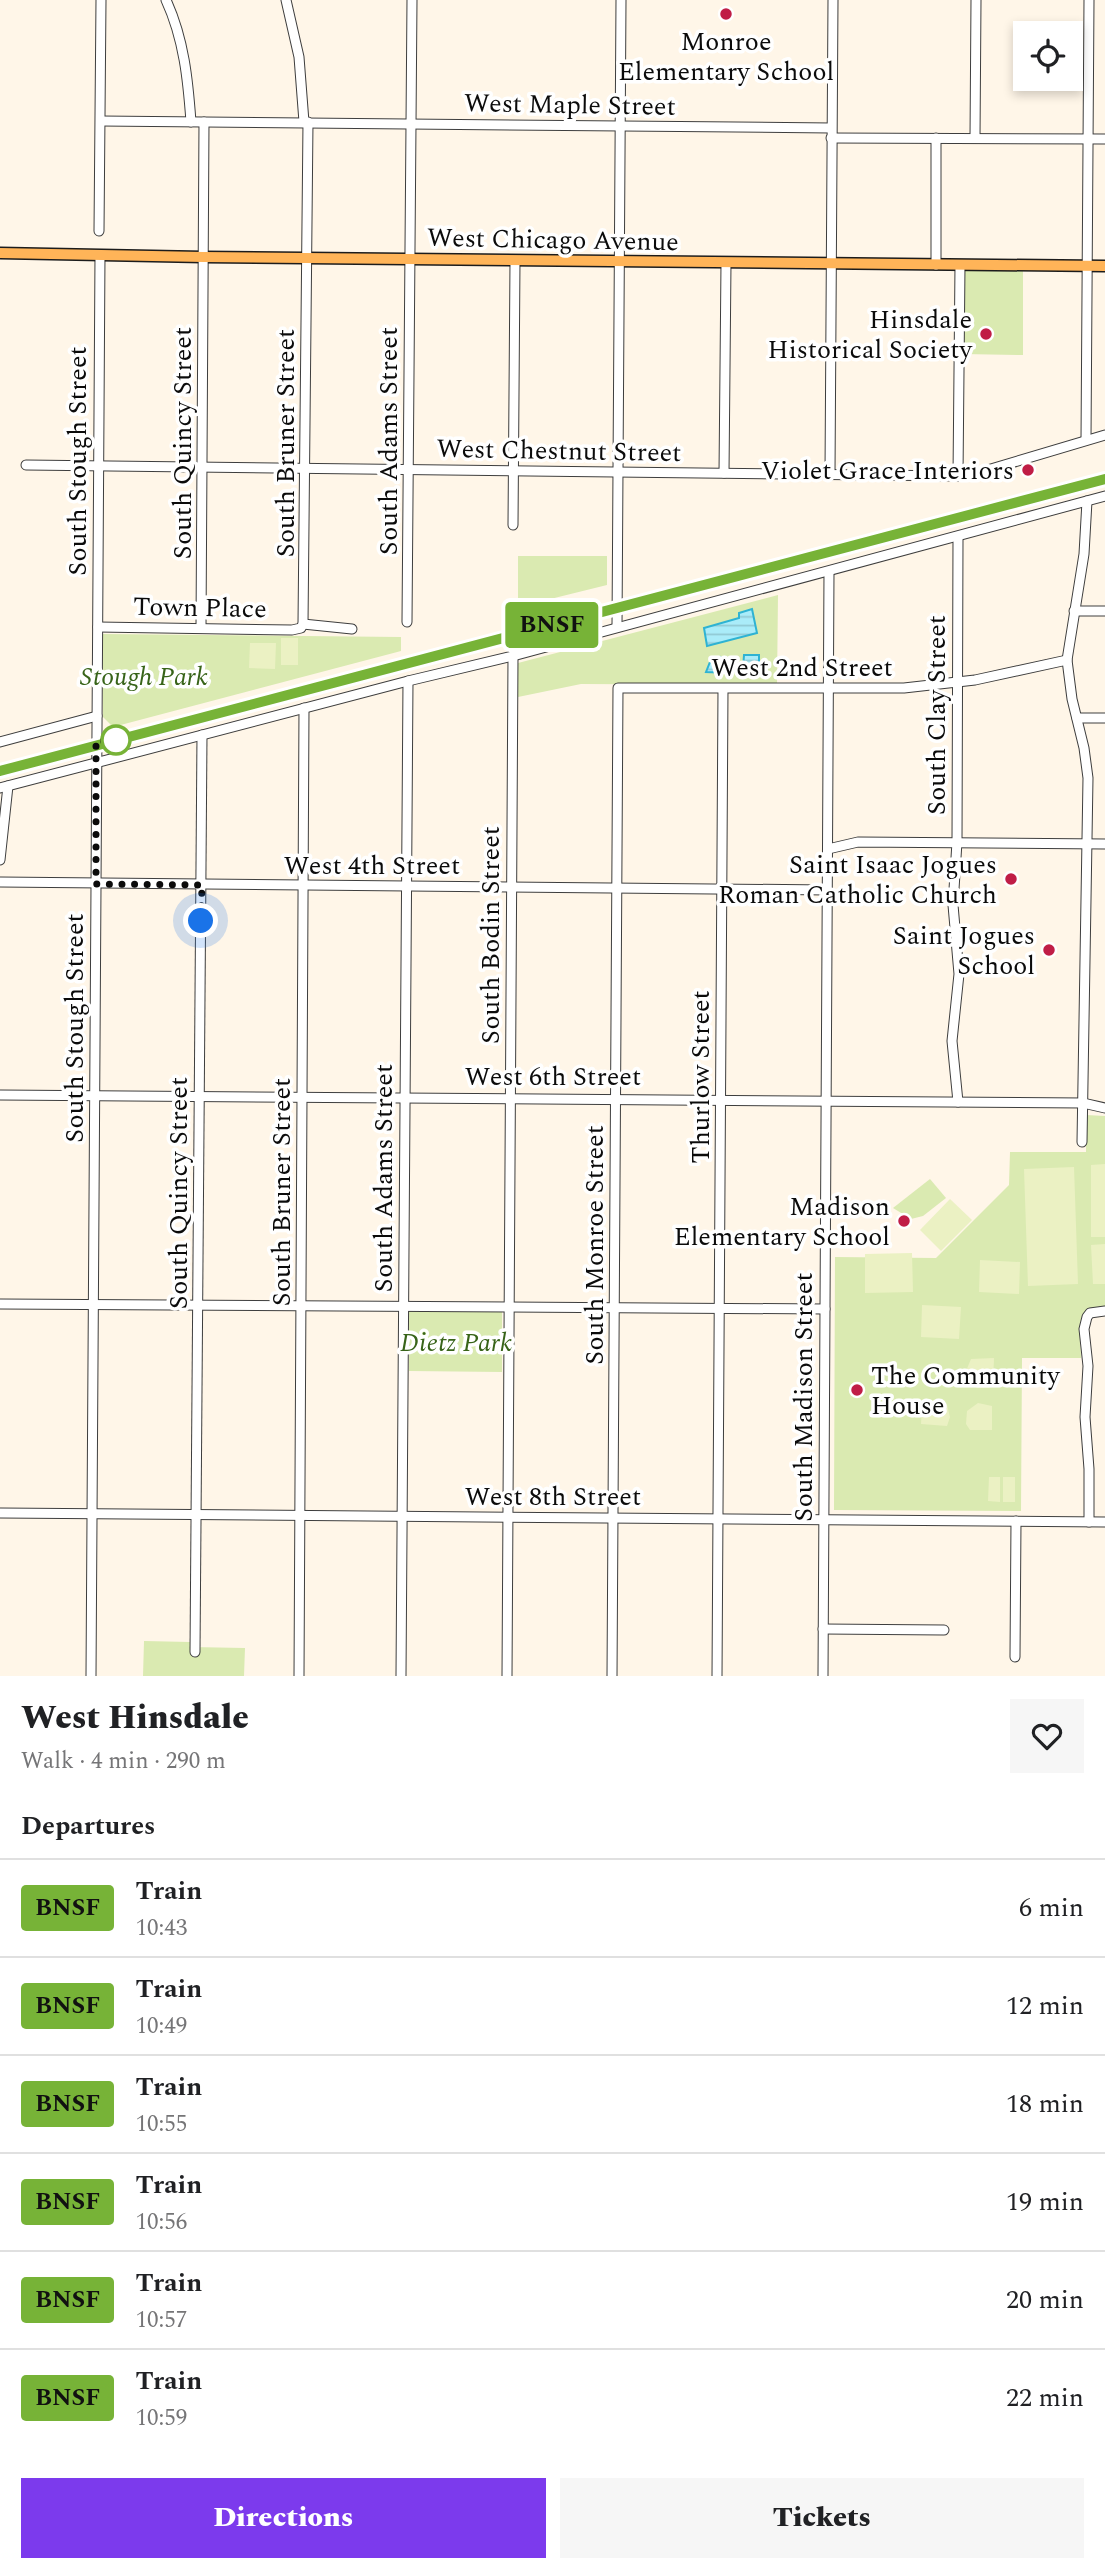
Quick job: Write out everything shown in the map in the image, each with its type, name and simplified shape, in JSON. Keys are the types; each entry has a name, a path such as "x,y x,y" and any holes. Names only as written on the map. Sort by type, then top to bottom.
{"main road":[{"name":"West Chicago Avenue","path":"5,253 307,259 1105,266"}],"street":[{"path":"99,231 101,0"},
{"path":"166,0 176,24 186,65 191,122"},
{"name":"South Bruner Street","path":"286,0 299,57 306,122 302,626"},
{"name":"South Adams Street","path":"407,622 412,0"},
{"path":"617,626 621,0"},
{"path":"830,475 833,0"},
{"path":"975,138 976,0"},
{"path":"1086,440 1088,0"},
{"name":"West Maple Street","path":"101,121 621,125 936,138 1105,139"},
{"name":"South Quincy Street","path":"201,628 204,122"},
{"path":"936,138 936,265"},
{"name":"South Stough Street","path":"91,1676 100,255"},
{"path":"513,525 515,261"},
{"path":"724,473 726,263"},
{"path":"958,476 960,265"},
{"name":"West Chestnut Street","path":"26,465 958,476 974,474 1105,435"},
{"path":"0,860 4,787 513,656 617,626 958,538 1105,496"},
{"path":"1082,1142 1088,778 1067,660 1084,554 1087,501"},
{"name":"South Clay Street","path":"958,538 957,842 953,905 959,974 953,1051 958,1102"},
{"name":"South Madison Street","path":"823,1676 829,572"},
{"path":"1074,611 1105,611"},
{"name":"Town Place","path":"98,627 292,630 302,626 352,629"},
{"name":"South Bodin Street","path":"507,1676 513,656"},
{"name":"West 2nd Street","path":"618,688 904,688 958,682 1067,660"},
{"name":"South Adams Street","path":"401,1676 408,681"},
{"name":"South Monroe Street","path":"612,1676 618,688"},
{"name":"Thurlow Street","path":"717,1676 723,689"},
{"name":"South Bruner Street","path":"299,1676 304,708"},
{"path":"0,742 97,716"},
{"path":"1077,718 1105,718"},
{"name":"South Quincy Street","path":"195,1652 202,735"},
{"path":"828,849 858,842 1105,844"},
{"name":"West 4th Street","path":"0,883 827,890"},
{"name":"West 6th Street","path":"0,1095 1083,1103 1105,1108"},
{"path":"0,1304 825,1309"},
{"path":"1088,1522 1089,1469 1084,1416 1088,1366 1084,1329 1090,1313 1105,1311"},
{"name":"West 8th Street","path":"0,1513 1105,1522"},
{"path":"1015,1657 1016,1521"},
{"path":"823,1629 944,1630"}],"green space":[{"path":"963,269 1023,269 1023,355 962,354"},
{"path":"518,556 607,556 607,585 518,607"},
{"path":"778,595 777,685 581,684 518,697 518,663"},
{"name":"Stough Park","path":"102,634 401,637 401,651 113,727 103,717"},
{"path":"281,638 298,638 298,665 281,665"},
{"path":"250,643 276,643 275,669 249,668"},
{"path":"1086,1115 1105,1116 1105,1307 1087,1311 1082,1317 1081,1358 1022,1358 1021,1511 834,1510 835,1257 936,1258 1009,1185 1010,1152 1086,1152"},
{"path":"1105,1164 1105,1237 1091,1237 1091,1165"},
{"path":"1074,1167 1078,1284 1028,1286 1024,1169"},
{"path":"930,1179 946,1198 923,1216 911,1219 893,1208"},
{"path":"950,1199 972,1220 941,1251 920,1230"},
{"path":"1105,1244 1105,1284 1093,1284 1091,1245"},
{"path":"912,1253 913,1292 865,1293 865,1254"},
{"path":"980,1260 1020,1262 1019,1294 979,1292"},
{"path":"922,1305 961,1307 959,1339 921,1337"},
{"name":"Dietz Park","path":"409,1311 502,1312 502,1372 409,1371"},
{"path":"994,1358 993,1384 989,1388 977,1388 967,1378 966,1371 971,1359"},
{"path":"935,1400 947,1405 950,1417 947,1426 921,1424 922,1408 926,1403"},
{"path":"978,1403 992,1406 992,1430 970,1430 966,1424 967,1411"},
{"path":"989,1477 1000,1477 1000,1502 988,1501"},
{"path":"1003,1477 1015,1477 1015,1502 1003,1502"},
{"path":"144,1641 190,1642 191,1647 245,1648 244,1676 143,1676"}],"water":[{"path":"752,609 757,633 707,646 704,628 739,618 739,613"},
{"path":"744,655 759,655 759,669 743,669"},
{"path":"720,657 730,663 732,673 706,672 710,662"}],"railway":[{"path":"0,766 1105,475"}],"train":[{"name":"BNSF","path":"0,771 1105,479"}],"place":[{"name":"Monroe Elementary School","path":"726,14"},
{"name":"Hinsdale Historical Society","path":"986,334"},
{"name":"Violet Grace Interiors","path":"1028,470"},
{"name":"Saint Isaac Jogues Roman Catholic Church","path":"1011,879"},
{"name":"Saint Jogues School","path":"1049,950"},
{"name":"Madison Elementary School","path":"904,1221"},
{"name":"The Community House","path":"857,1390"}],"route":[{"path":"116,740 96,741 96,884 202,885 201,921"}]}
